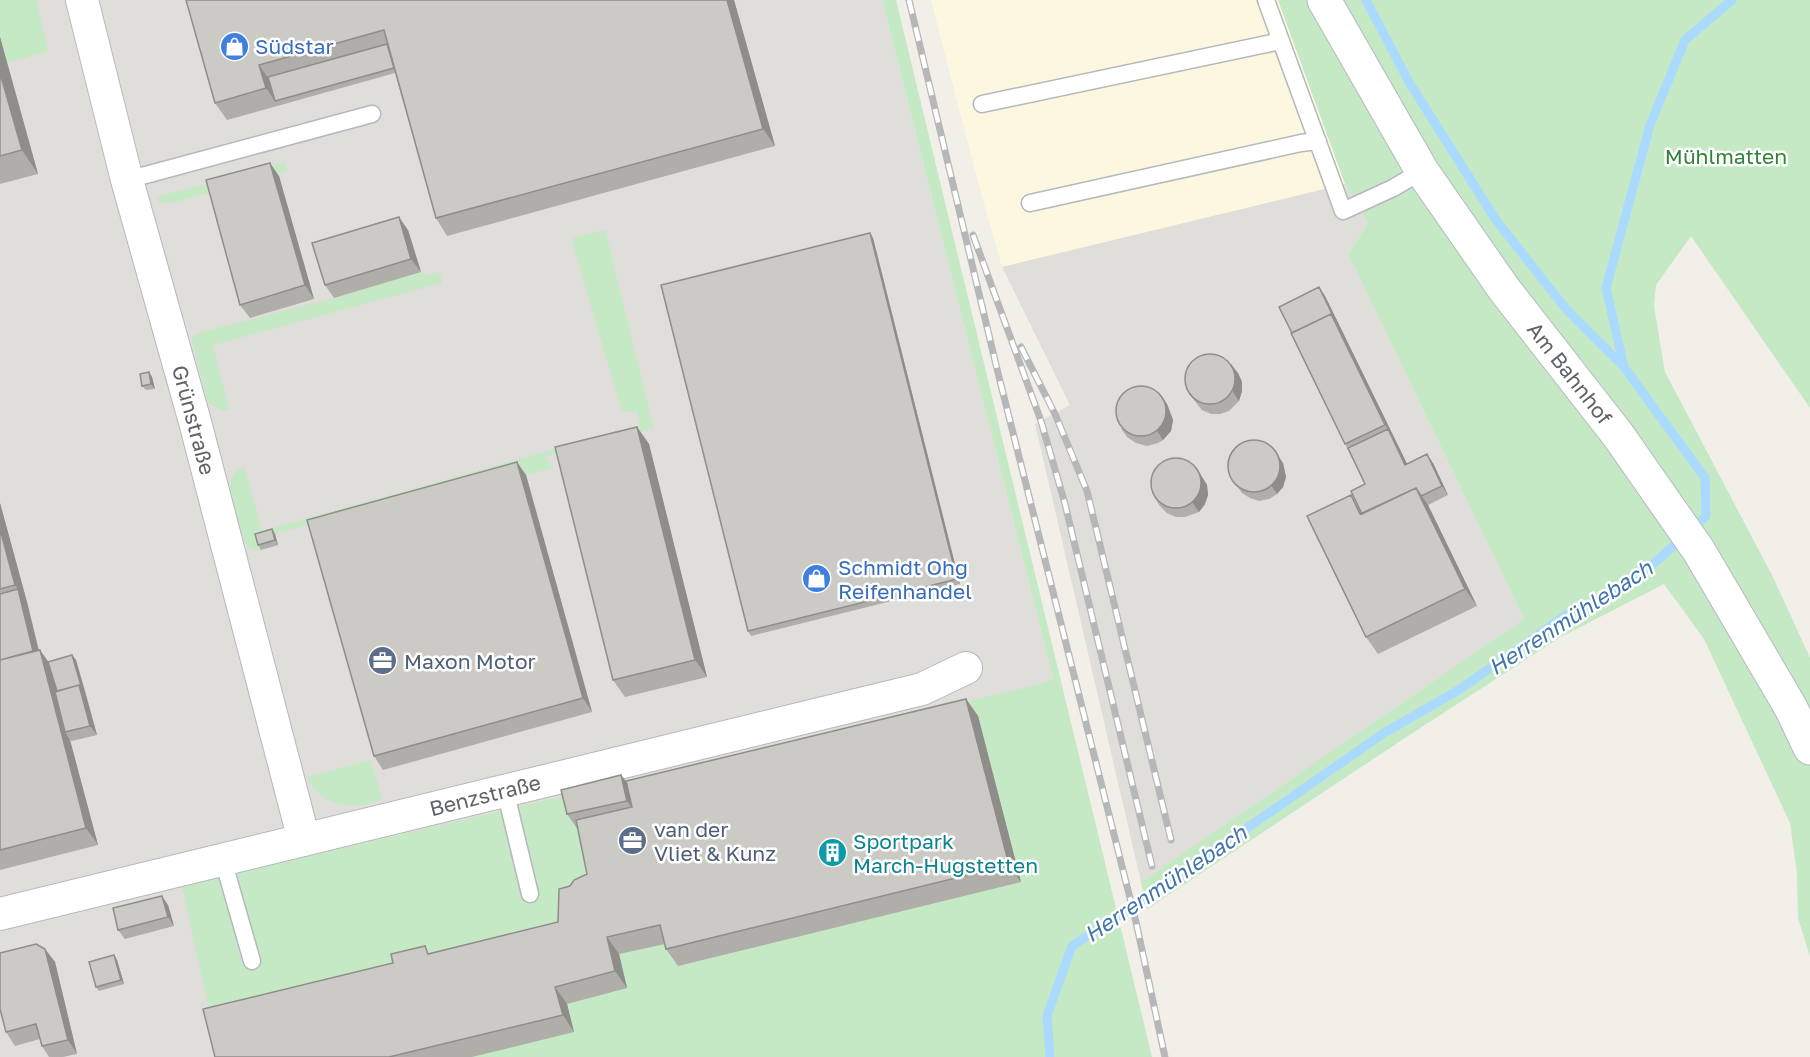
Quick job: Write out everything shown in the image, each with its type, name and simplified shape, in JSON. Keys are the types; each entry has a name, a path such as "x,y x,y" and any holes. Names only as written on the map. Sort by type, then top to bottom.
{"main road":[{"name":"Am Bahnhof","path":"1324,0 1422,171 1504,289 1618,435 1691,538 1791,708 1810,748"}],"street":[{"name":"Grünstraße","path":"82,0 127,180 195,422 304,840"},
{"name":"Benzstraße","path":"0,914 922,689 966,668"}],"lane":[{"path":"1266,0 1343,211 1393,188 1422,171"},
{"path":"982,104 1281,41"},
{"path":"127,180 372,114"},
{"path":"1030,203 1318,141"},
{"path":"505,790 530,894"},
{"path":"223,860 252,961"}],"shaded area":[{"path":"0,0 882,0 1053,678 1041,684 183,886 219,1057 0,1057"},
{"path":"931,0 1278,0 1345,184 1002,267"},
{"path":"1345,184 1368,223 1348,254 1524,619 1141,882 1035,424 1070,405 1002,267"}],"green space":[{"path":"0,0 36,0 48,51 7,63 0,38"},
{"path":"882,0 896,0 1152,1057 219,1057 182,886 1040,684 1053,678"},
{"name":"Mühlmatten","path":"1278,0 1810,0 1810,408 1691,236 1656,285 1654,306 1665,372 1774,579 1810,658 1810,956 1798,918 1797,874 1790,823 1704,639 1664,584 1559,638 1147,909 1141,882 1524,619 1348,254 1368,223 1345,184"},
{"path":"285,162 287,171 172,203 164,203 157,199 160,196"},
{"path":"605,230 654,428 545,457 552,468 362,511 259,538 261,550 258,551 248,547 244,541 230,487 236,470 245,468 262,531 640,425 637,412 622,412 571,238"},
{"path":"421,272 427,275 440,272 442,283 213,345 229,409 222,411 208,402 192,340 193,336"},
{"path":"370,760 383,800 357,806 332,802 314,789 307,777"}],"building":[{"path":"186,0 727,0 763,129 436,218 384,30 259,65 266,88 215,103"},
{"path":"387,44 394,68 275,101 268,77"},
{"path":"0,73 22,150 0,156"},
{"path":"270,163 305,285 240,305 206,180"},
{"path":"399,217 411,259 325,285 312,243"},
{"path":"870,233 957,579 748,631 661,285"},
{"path":"1319,287 1334,318 1331,314 1292,333 1279,307"},
{"path":"1331,314 1385,425 1345,444 1291,333"},
{"path":"1215,354 1228,361 1234,369 1234,389 1228,397 1220,403 1205,404 1192,397 1186,389 1185,374 1192,361 1200,355"},
{"path":"149,372 151,384 142,386 140,374"},
{"path":"1136,386 1146,386 1159,393 1166,406 1166,416 1159,429 1146,436 1136,436 1127,432 1120,425 1116,416 1116,406 1120,397 1127,390"},
{"path":"637,427 695,660 613,680 555,447"},
{"path":"1388,429 1405,465 1427,454 1442,486 1421,496 1416,488 1362,514 1351,491 1365,484 1348,448"},
{"path":"1254,440 1264,442 1272,448 1278,456 1280,466 1278,476 1272,484 1264,490 1254,492 1244,490 1236,484 1230,476 1228,466 1230,456 1236,448 1244,442"},
{"path":"1181,458 1194,465 1200,473 1200,493 1194,501 1186,507 1171,508 1158,501 1152,493 1151,478 1158,465 1166,459"},
{"path":"517,462 583,698 374,756 307,520"},
{"path":"1416,488 1465,589 1366,637 1307,516 1351,495 1360,514"},
{"path":"0,529 15,585 0,589"},
{"path":"272,529 275,540 258,545 255,534"},
{"path":"18,589 33,651 0,660 0,594"},
{"path":"40,650 86,828 0,850 0,660"},
{"path":"72,655 82,689 79,685 57,691 48,662"},
{"path":"79,685 90,726 65,732 55,692"},
{"path":"966,699 1009,865 666,949 660,925 607,937 615,971 555,987 563,1015 389,1057 215,1057 203,1009 393,963 391,954 425,946 428,954 558,922 559,889 570,886 574,880 587,874 576,820 632,807 626,781"},
{"path":"621,775 627,801 567,814 561,790"},
{"path":"162,896 168,917 118,930 113,908"},
{"path":"36,944 45,949 68,1040 42,1046 36,1024 6,1032 0,1009 0,953"},
{"path":"114,955 121,980 96,987 89,962"}],"waterway":[{"path":"1366,0 1409,82 1496,220 1566,309 1624,367"},
{"name":"Herrenmühlebach","path":"1050,1057 1047,1016 1072,946 1145,899 1384,733 1457,691 1568,614 1638,578 1706,516 1705,478 1624,367 1606,288 1650,125 1685,40 1732,0"}],"railway":[{"path":"909,0 998,373 1136,922 1165,1057"},
{"path":"973,235 1041,421 1065,504 1152,866"},
{"path":"1021,347 1055,414 1087,491 1171,840"}],"place":[{"name":"Südstar","path":"234,46"},
{"name":"Schmidt Ohg Reifenhandel","path":"817,579"},
{"name":"Maxon Motor","path":"383,661"},
{"name":"van der Vliet & Kunz","path":"633,841"},
{"name":"Sportpark March-Hugstetten","path":"832,853"}]}
